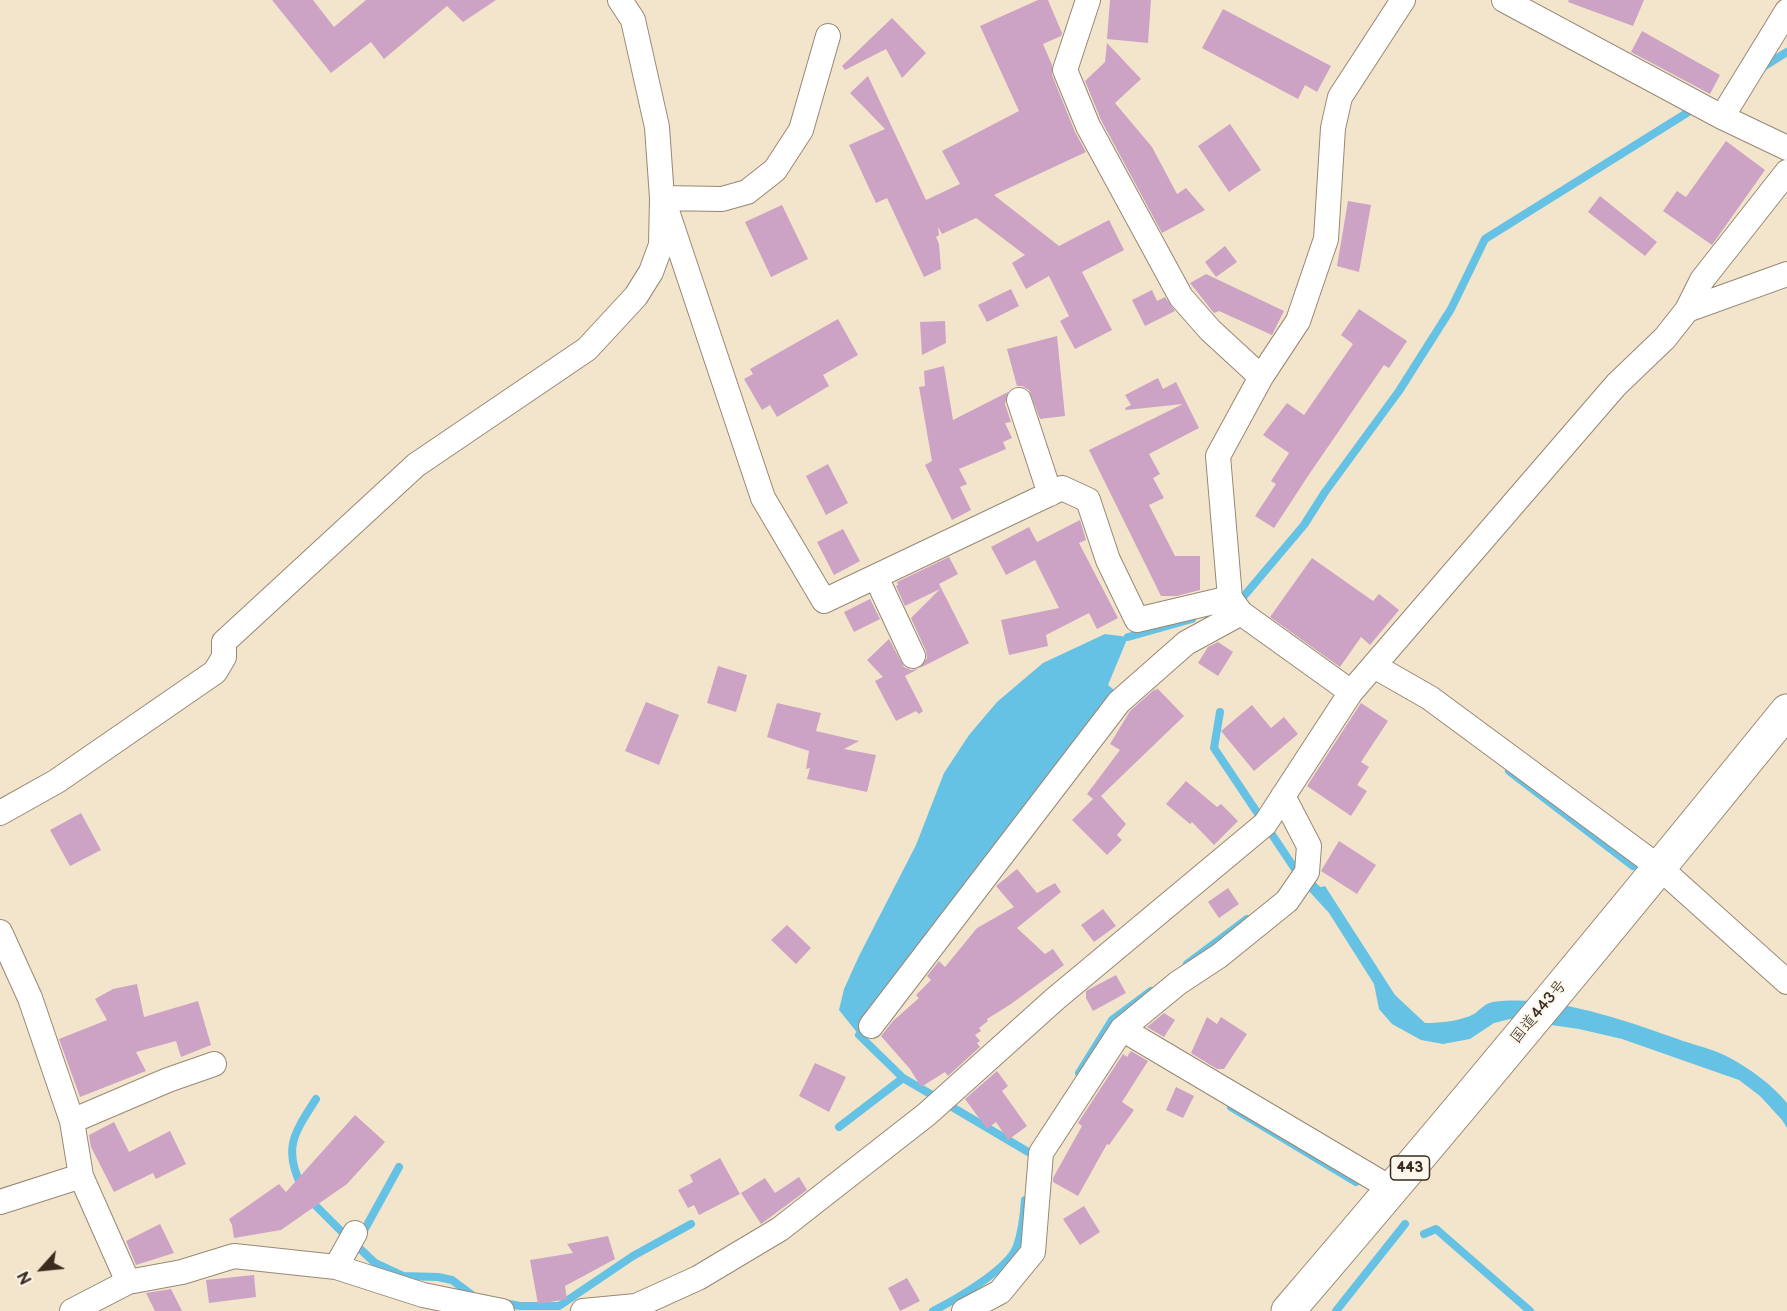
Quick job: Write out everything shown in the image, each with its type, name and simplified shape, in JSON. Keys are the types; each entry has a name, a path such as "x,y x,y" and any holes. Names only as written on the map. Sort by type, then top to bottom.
{"highway":[{"name":"国道443号","path":"1288,1311 1660,868 1787,711"}],"street":[{"path":"0,813 57,781 215,672 224,657 224,642 416,465 587,349 636,296 651,272 661,245 663,198 657,127 633,20 620,0"},
{"path":"1088,0 1065,70 1088,126 1181,297 1210,330 1261,377"},
{"path":"1235,605 1218,456 1261,377 1298,321 1326,239 1333,128 1340,97 1403,0"},
{"path":"1504,0 1722,117 1787,148"},
{"path":"1722,117 1787,11"},
{"path":"663,198 722,199 747,192 775,170 801,130 828,36"},
{"path":"583,1311 636,1306 698,1278 780,1229 927,1114 1055,999 1265,824 1351,692 1616,385 1665,338 1688,310 1702,280 1787,172"},
{"path":"663,198 763,498 824,601 1062,488 1088,500 1108,560 1137,620 1235,605 1351,692"},
{"path":"1688,310 1787,274"},
{"path":"1019,400 1050,494"},
{"path":"876,577 914,657"},
{"path":"871,1026 1119,702 1186,643 1235,605"},
{"path":"1374,666 1430,698 1660,868 1787,982"},
{"path":"964,1311 1000,1292 1033,1252 1041,1153 1122,1029 1178,983 1219,956 1287,901 1307,872 1309,846 1283,796"},
{"path":"0,932 30,998 72,1121 81,1176 118,1295"},
{"path":"1122,1029 1392,1189"},
{"path":"72,1121 168,1080 214,1064"},
{"path":"0,1202 81,1176"},
{"path":"72,1311 234,1256 345,1250 423,1303 502,1311"}],"water":[{"path":"1105,634 1128,637 1108,685 1118,693 859,1035 839,1010 844,989 916,845 944,773 969,735 997,702 1043,663"},
{"path":"1325,886 1395,995 1425,1023 1457,1020 1474,1014 1490,1003 1516,1001 1565,1006 1614,1018 1713,1050 1746,1067 1787,1103 1787,1128 1760,1096 1739,1080 1622,1039 1579,1029 1510,1019 1494,1023 1470,1039 1443,1044 1421,1040 1392,1024 1379,1009 1374,984 1329,913 1308,890"}],"building":[{"path":"272,0 313,0 334,27 366,0 496,0 463,22 447,6 384,59 371,42 331,73"},
{"path":"1038,0 1048,0 1062,33 1061,36 1043,44 1052,65 1052,75 1075,132 1086,152 994,195 1059,246 1109,220 1124,250 1082,272 1112,330 1075,349 1060,321 1069,316 1049,276 1026,289 1012,263 1025,255 976,218 942,234 938,227 939,235 936,237 939,244 941,269 924,277 887,198 876,203 849,145 885,129 850,93 868,76 926,200 960,184 942,151 1019,111 980,26"},
{"path":"1110,0 1151,0 1148,43 1107,39"},
{"path":"1569,0 1644,0 1633,26 1568,2"},
{"path":"1223,9 1331,66 1317,92 1305,85 1298,99 1202,48"},
{"path":"892,18 926,53 902,78 886,49 845,70 842,66"},
{"path":"1642,31 1720,75 1710,94 1631,52"},
{"path":"1107,43 1141,79 1115,103 1152,147 1177,194 1186,188 1205,210 1162,233 1101,120 1085,81 1105,62"},
{"path":"1230,124 1261,170 1229,192 1198,146"},
{"path":"1726,141 1765,170 1712,245 1663,211 1677,191 1686,197"},
{"path":"1600,196 1657,242 1645,256 1588,212"},
{"path":"1348,201 1371,205 1359,272 1337,266"},
{"path":"782,205 808,259 771,277 745,222"},
{"path":"1225,246 1237,262 1216,277 1205,262"},
{"path":"1206,274 1284,311 1272,335 1219,311 1214,313 1190,283"},
{"path":"1011,289 1019,306 987,322 978,305"},
{"path":"1152,290 1157,301 1165,297 1175,311 1145,326 1132,300"},
{"path":"1359,309 1407,341 1389,368 1384,365 1274,528 1255,516 1276,484 1271,481 1289,453 1263,435 1287,403 1304,415 1353,344 1341,335"},
{"path":"838,319 858,355 823,375 829,386 777,417 770,405 762,410 744,379 753,374 750,369"},
{"path":"945,321 946,343 922,355 920,322"},
{"path":"1057,336 1065,416 1040,419 1029,390 1017,386 1007,349"},
{"path":"944,366 953,420 1008,392 1005,404 1011,422 1005,423 1012,438 1003,442 1006,449 959,469 967,484 960,487 971,510 952,520 925,465 932,461 919,387 925,386 924,371"},
{"path":"1158,378 1163,389 1176,382 1199,428 1149,454 1160,474 1153,478 1164,498 1149,505 1175,556 1200,556 1200,590 1177,596 1161,596 1089,450 1183,404 1126,410 1125,408 1131,405 1125,395"},
{"path":"828,464 848,503 826,515 806,476"},
{"path":"1080,520 1086,540 1079,543 1118,618 1097,629 1089,613 1046,635 1048,646 1009,655 1001,620 1059,608 1035,560 1006,575 991,547 1029,527 1037,542"},
{"path":"843,529 860,561 834,575 817,542"},
{"path":"949,557 958,574 939,584 969,643 920,668 927,658 926,651 911,618 940,589 905,606 896,586 897,582"},
{"path":"1312,558 1373,601 1379,594 1399,610 1370,645 1361,637 1340,667 1270,617"},
{"path":"870,599 880,619 854,632 844,612"},
{"path":"889,639 904,667 911,670 918,669 905,676 923,711 919,714 916,711 896,721 875,681 883,677 867,660"},
{"path":"1218,642 1233,652 1218,676 1198,663 1208,647"},
{"path":"718,666 747,675 736,712 707,703"},
{"path":"1157,688 1184,716 1101,796 1126,824 1117,835 1122,840 1107,855 1072,820 1093,799 1087,794 1120,750 1110,744 1130,711"},
{"path":"646,702 679,715 659,765 625,751"},
{"path":"777,703 821,713 816,731 859,741 844,749 876,755 867,792 807,779 810,768 806,769 809,751 767,737"},
{"path":"1361,703 1388,721 1361,762 1369,767 1357,785 1367,791 1351,816 1307,786"},
{"path":"1252,705 1271,728 1284,717 1298,734 1254,771 1221,731"},
{"path":"1186,781 1217,807 1221,804 1238,821 1214,845 1192,822 1190,824 1166,804"},
{"path":"81,813 101,850 70,866 50,830"},
{"path":"1339,841 1376,865 1357,894 1321,871"},
{"path":"1017,869 1037,893 1055,883 1061,892 1017,928 1045,954 1053,949 1064,965 987,1019 988,1021 979,1028 981,1031 975,1035 980,1041 977,1043 980,1047 948,1076 945,1072 921,1087 910,1069 881,1036 893,1021 919,998 916,995 931,980 927,976 939,961 945,967 977,928 1014,907 996,886"},
{"path":"1228,888 1239,904 1219,918 1208,902"},
{"path":"1103,909 1116,926 1094,942 1081,925"},
{"path":"787,925 811,948 796,964 771,940"},
{"path":"1116,975 1126,993 1093,1011 1086,998 1086,991"},
{"path":"137,984 144,1017 198,1001 211,1045 181,1057 176,1041 136,1052 146,1071 80,1097 59,1039 107,1020 95,999 113,989"},
{"path":"1164,1013 1175,1020 1164,1037 1147,1027"},
{"path":"1207,1017 1217,1024 1221,1017 1247,1034 1224,1069 1217,1069 1191,1053"},
{"path":"1131,1051 1148,1061 1122,1102 1134,1110 1109,1145 1107,1144 1078,1196 1053,1182 1053,1178 1082,1126 1078,1123 1123,1054 1127,1057"},
{"path":"815,1063 846,1077 829,1112 799,1096"},
{"path":"997,1071 1008,1086 1002,1091 1027,1126 1008,1140 996,1122 987,1129 965,1099"},
{"path":"1176,1087 1194,1096 1183,1118 1166,1110"},
{"path":"355,1115 385,1142 347,1184 281,1230 234,1238 229,1219 279,1184 286,1192"},
{"path":"114,1122 129,1152 170,1131 186,1164 156,1179 153,1173 114,1192 91,1147 89,1135"},
{"path":"720,1158 740,1194 699,1215 694,1205 688,1208 678,1190 693,1182 690,1175"},
{"path":"799,1177 807,1190 761,1224 741,1193 765,1178 775,1193"},
{"path":"1084,1206 1100,1232 1080,1245 1063,1219"},
{"path":"160,1224 174,1253 136,1265 126,1241"},
{"path":"608,1236 615,1259 565,1286 567,1299 538,1304 530,1260 573,1253 567,1244"},
{"path":"254,1275 256,1297 209,1303 206,1280"},
{"path":"907,1278 920,1301 900,1311 888,1288"},
{"path":"171,1289 182,1311 155,1311 146,1293"}],"waterway":[{"path":"1763,67 1787,52"},
{"path":"1244,596 1304,525 1325,492 1399,391 1451,309 1485,239 1690,111"},
{"path":"1128,637 1192,619"},
{"path":"1220,712 1214,748 1295,869 1323,895"},
{"path":"1509,771 1633,866"},
{"path":"1187,964 1247,919"},
{"path":"1079,1073 1112,1020 1151,991"},
{"path":"859,1035 903,1078 932,1095"},
{"path":"839,1127 903,1078"},
{"path":"302,1187 296,1173 292,1151 297,1131 316,1099"},
{"path":"952,1107 1030,1153"},
{"path":"1231,1107 1356,1182"},
{"path":"399,1167 356,1245 375,1263 403,1276 438,1277 452,1280 472,1295"},
{"path":"310,1200 348,1238"},
{"path":"933,1311 993,1274 1012,1255 1020,1235 1025,1200"},
{"path":"504,1303 520,1306 559,1306 633,1256 691,1224"},
{"path":"1336,1311 1405,1224"},
{"path":"1424,1234 1436,1229 1530,1311"}]}
